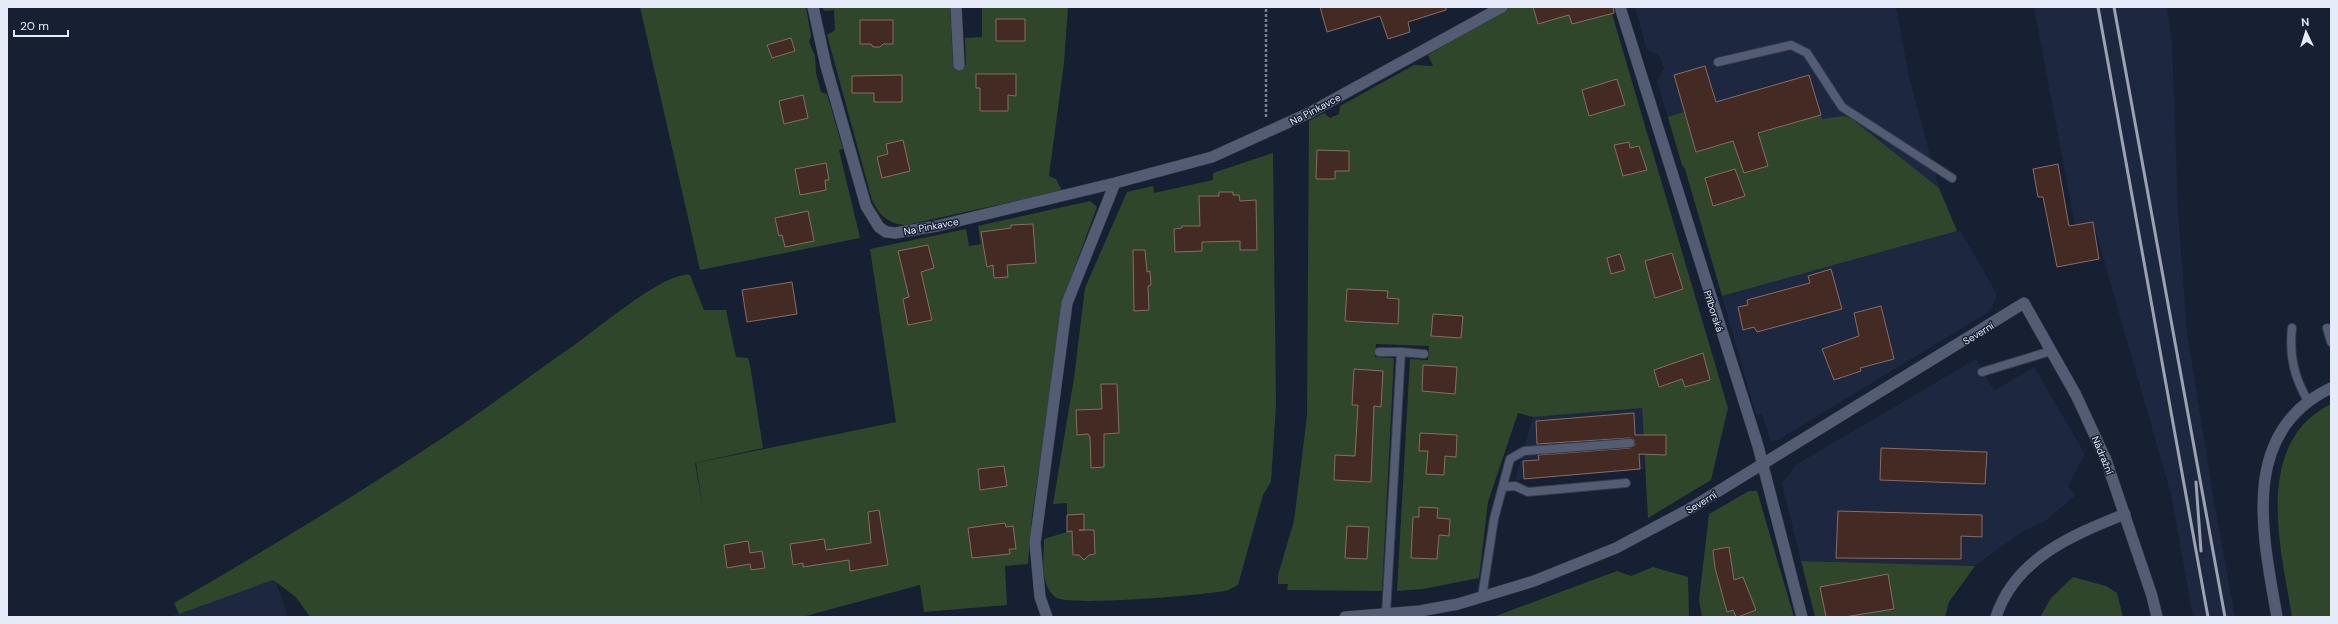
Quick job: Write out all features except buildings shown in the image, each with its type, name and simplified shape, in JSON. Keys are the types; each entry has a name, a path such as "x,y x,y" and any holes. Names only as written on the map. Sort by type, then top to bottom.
{"street":[{"name":"Na Pinkavce","path":"812,7 826,66 866,206 878,227 886,232 894,233 937,226 1115,183 1212,157 1309,113 1502,7"},
{"path":"956,7 960,65"},
{"name":"Příborská","path":"1620,7 1758,446 1761,464 1802,617"},
{"path":"1047,617 1040,597 1035,543 1067,303 1115,183"},
{"name":"Severní","path":"1345,617 1440,608 1482,597 1554,574 1616,548 1686,511 2024,303"},
{"name":"Nádražní","path":"2024,303 2076,395 2106,460 2125,514 2157,617"},
{"path":"2277,617 2265,541 2263,491 2266,468 2275,442 2289,420 2308,401 2331,388"},
{"path":"1996,617 2008,590 2025,568 2036,558 2088,529 2125,514"}],"lane":[{"path":"1718,62 1791,46 1802,50 1807,53 1842,107 1952,178"},
{"path":"2292,328 2291,355 2293,368 2308,401"},
{"path":"2327,328 2331,342"},
{"path":"1982,372 2051,351"},
{"path":"1379,352 1424,354"},
{"path":"1386,614 1401,352"},
{"path":"1482,597 1494,519 1510,459 1524,451 1630,443"},
{"path":"1502,487 1515,486 1528,492 1626,483"}],"path":[{"path":"1266,7 1271,131"}],"shaded area":[{"path":"1635,7 1896,7 1909,77 1939,188 1863,130 1682,165 1657,81 1664,68 1659,55 1647,50"},
{"path":"2034,7 2167,7 2172,44 2178,211 2187,332 2214,502 2235,617 2193,617 2171,494 2093,222 2075,225"},
{"path":"1957,231 1961,232 1997,294 1993,306 1987,313 1778,440 1771,442 1762,414 1756,415 1722,296"},
{"path":"1976,359 1994,391 2034,367 2085,454 2068,486 2076,495 2044,522 2022,532 1975,566 1801,561 1782,483 1797,464"},
{"path":"1642,407 1644,469 1515,480 1533,417"},
{"path":"273,580 276,582 288,617 169,617"}],"green space":[{"path":"640,7 806,7 811,36 809,42 815,56 816,73 821,92 827,94 843,149 839,150 860,238 700,270"},
{"path":"821,7 950,7 953,65 966,65 965,38 982,37 982,8 964,7 1068,7 1064,63 1049,176 1056,179 1062,191 906,225 894,223 885,218 878,211 872,200 827,35 835,30 834,10 825,11"},
{"path":"1509,7 1610,7 1728,408 1711,480 1648,518 1642,408 1533,417 1518,413 1488,502 1479,578 1423,589 1397,591 1410,359 1428,360 1429,346 1376,344 1375,357 1394,358 1382,591 1287,590 1288,584 1278,584 1278,575 1294,521 1307,416 1309,121 1324,113 1330,118 1339,114 1340,106 1414,65 1433,66 1428,55"},
{"path":"1684,112 1696,152 1821,115 1822,119 1844,116 1852,119 1939,188 1957,231 1722,296 1685,169 1682,165 1668,117"},
{"path":"1273,153 1276,405 1271,482 1263,495 1238,585 1225,591 1108,601 1065,600 1055,597 1050,591 1044,578 1044,539 1067,532 1067,503 1053,504 1074,378 1085,288 1127,192 1153,186 1154,193 1213,180 1213,173"},
{"path":"1090,201 1097,207 1065,294 1032,516 1028,564 1005,566 1007,605 924,612 920,585 802,617 310,617 296,597 273,580 179,614 174,603 300,528 424,450 481,412 648,291 679,276 690,275 704,310 726,310 736,357 748,358 763,448 695,463 703,509 696,463 896,422 870,249 966,229 969,246 981,244 978,226"},
{"path":"2331,404 2331,617 2292,617 2282,561 2279,530 2278,500 2281,471 2290,444 2306,422"},
{"path":"1749,491 1757,491 1794,617 1702,617 1699,600 1709,514"},
{"path":"1801,561 1975,566 1949,602 1945,617 1815,617"},
{"path":"1653,567 1688,577 1689,617 1493,617 1617,571 1631,576"},
{"path":"2073,577 2106,586 2117,593 2123,617 2040,617 2051,598"}],"railway":[{"path":"2098,7 2208,617"},
{"path":"2114,7 2225,617"},
{"path":"2196,482 2201,551"}]}
